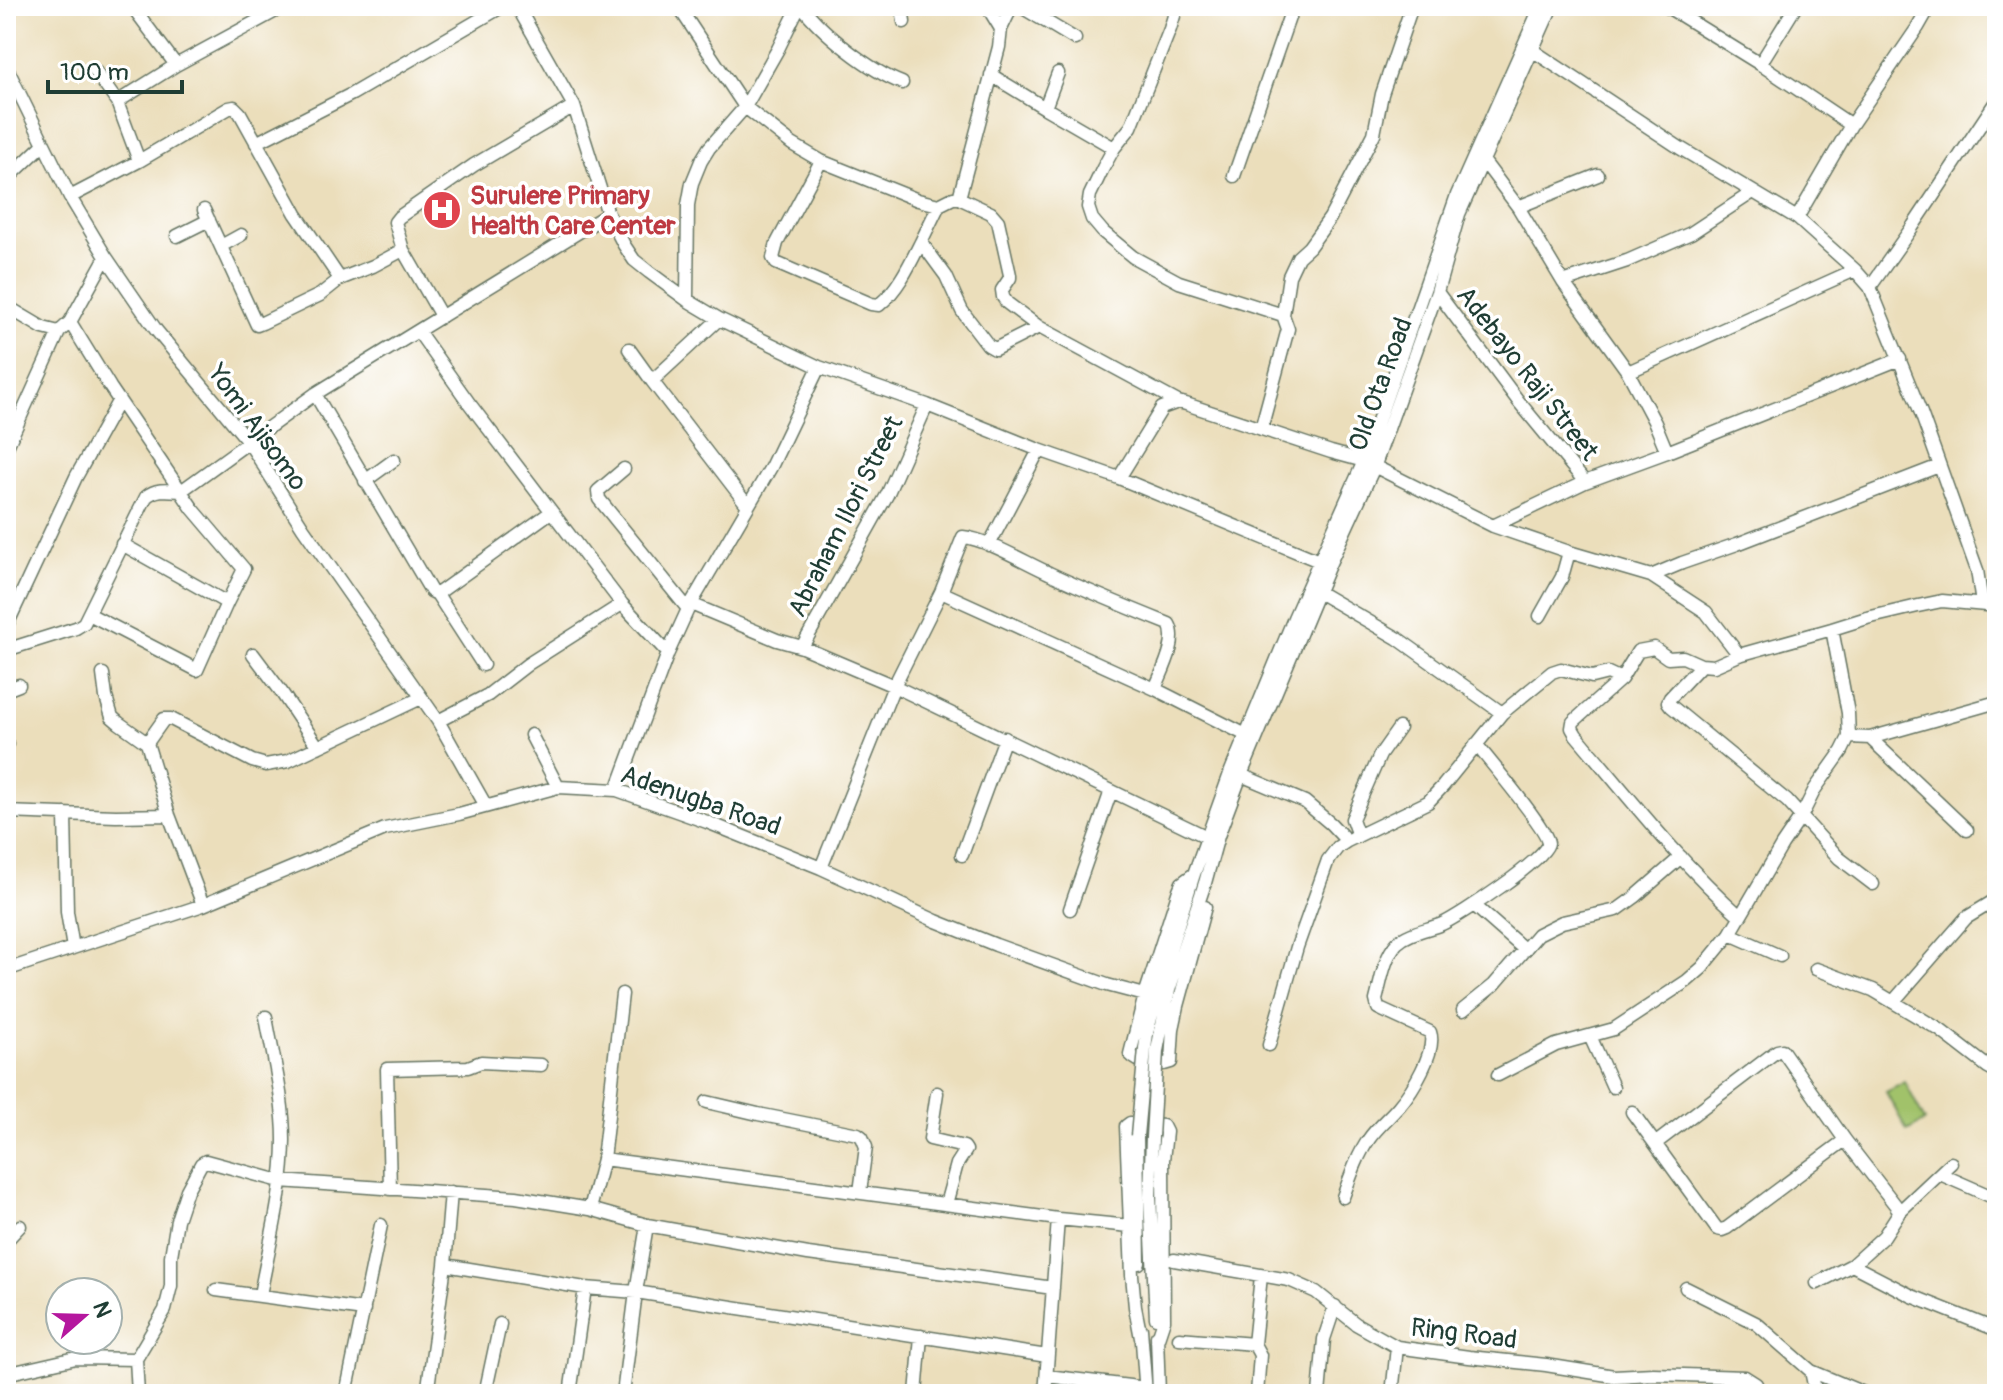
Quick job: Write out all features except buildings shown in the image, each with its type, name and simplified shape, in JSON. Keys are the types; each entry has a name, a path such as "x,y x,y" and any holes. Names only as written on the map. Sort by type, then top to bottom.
{"street":[{"path":"132,6 176,65"},
{"path":"117,102 176,65 285,6"},
{"path":"256,143 352,94 503,6"},
{"path":"517,6 574,106 608,214 624,245 634,260 687,300 719,319 819,367 1119,478 1319,561"},
{"path":"678,6 745,107 792,144 821,161 904,195 939,205"},
{"path":"687,300 688,205 692,183 709,148 745,107 801,6 814,22 882,75 902,83"},
{"path":"902,6 904,22"},
{"path":"987,6 1001,29"},
{"path":"959,198 999,47 1001,29 1012,6"},
{"path":"1020,6 1075,39"},
{"path":"1177,6 1131,127 1114,148 1097,179 1088,207 1092,219 1133,257 1179,282 1283,315"},
{"path":"1234,176 1293,6"},
{"path":"1261,429 1288,329 1283,315 1289,276 1298,257 1330,218 1374,134 1382,94 1412,6"},
{"name":"Old Ota Road","path":"1236,773 1350,516 1457,195 1541,6"},
{"name":"Old Ota Road","path":"1236,773 1246,735 1319,561 1369,463 1437,292 1454,228 1482,159 1552,6"},
{"path":"1666,6 1851,125"},
{"path":"1760,64 1796,6"},
{"path":"1797,218 1851,125 1930,6"},
{"path":"1532,50 1653,130 1797,218 1870,287 1900,359 1991,605 1997,643"},
{"name":"Yomi Ajisomo","path":"6,66 70,197 106,257 156,330 248,441 303,528 438,721 486,806"},
{"path":"95,71 117,102 139,161"},
{"path":"1045,108 1058,73"},
{"path":"991,75 1114,148"},
{"path":"1870,287 1997,100"},
{"path":"441,316 403,250 395,222 474,165 574,106"},
{"path":"70,197 234,107 296,214 340,279"},
{"path":"6,180 44,144"},
{"path":"1482,159 1518,207 1563,282 1628,372 1667,452"},
{"path":"821,161 777,243 773,258 776,263 879,305 909,265 939,205 959,198 991,213 998,221 1010,275 1002,290 1003,297 1039,327 1178,402 1369,463 1493,526 1651,576 1706,612 1739,655"},
{"path":"1518,207 1598,175"},
{"path":"1563,282 1627,261 1691,233 1753,192"},
{"path":"6,650 84,623 146,497 151,493 181,491 315,394 608,214"},
{"path":"177,236 207,215 257,325 320,295 340,279 403,250"},
{"path":"221,246 241,235"},
{"path":"921,242 946,276 962,311 988,345 995,349 1039,327"},
{"path":"6,449 59,332 70,322 106,257"},
{"path":"1628,372 1855,270"},
{"name":"Adebayo Raji Street","path":"1437,292 1519,402 1585,482"},
{"path":"6,306 43,328 59,332"},
{"path":"652,381 719,319"},
{"path":"70,322 193,509 244,569 197,670 89,614"},
{"path":"418,331 622,604 668,653"},
{"path":"629,349 748,506"},
{"path":"1493,526 1585,482 1900,359"},
{"path":"617,790 668,653 690,606 771,467 819,367"},
{"path":"315,394 431,591 437,594 483,665"},
{"path":"6,627 76,477 119,400"},
{"path":"1119,478 1162,408 1178,402"},
{"name":"Abraham Ilori Street","path":"802,647 887,495 927,405"},
{"path":"989,545 1039,450"},
{"path":"365,481 394,460"},
{"path":"1651,576 1939,466"},
{"path":"624,469 598,491 599,499 690,606 802,647 894,686 1207,837"},
{"path":"437,594 551,512"},
{"path":"821,868 894,686 941,592 963,537 989,545 1078,587 1169,624 1173,641 1155,689"},
{"path":"122,544 227,603"},
{"path":"1540,616 1562,577 1569,552"},
{"path":"941,592 1155,689 1246,735"},
{"path":"1318,592 1397,638 1502,713"},
{"path":"1740,916 1710,890 1681,857 1576,735 1573,722 1621,679 1638,651 1643,649 1654,648 1668,658 1683,657 1701,665 1714,666 1739,655 1867,618 1942,601 1991,605"},
{"path":"438,721 488,695 528,664 622,604"},
{"path":"1498,1075 1556,1045 1614,1029 1687,981 1730,934 1849,737 1848,713 1832,629"},
{"path":"253,654 318,747"},
{"path":"1701,665 1668,702 1671,706 1787,801 1839,858 1873,884"},
{"path":"1269,1045 1297,947 1328,860 1338,847 1428,802 1502,713 1552,672 1561,669 1592,677 1608,673 1621,679"},
{"path":"103,674 112,717 147,743 169,815 203,905"},
{"path":"6,690 19,685"},
{"path":"147,743 164,719 171,719 231,751 266,765 288,761 421,698"},
{"path":"1849,737 1870,738 1997,702"},
{"path":"1352,839 1352,819 1380,755 1399,728"},
{"path":"531,735 558,787"},
{"path":"962,855 1005,738"},
{"path":"1870,738 1967,830"},
{"path":"1343,1197 1369,1138 1401,1104 1428,1059 1431,1044 1430,1032 1382,1010 1377,1004 1390,952 1407,936 1442,924 1475,906 1515,876 1545,850 1548,843 1528,809 1476,744"},
{"path":"1159,1394 1150,1197 1151,1050 1147,1033 1194,874 1236,773"},
{"path":"1236,773 1305,802 1352,839"},
{"path":"1047,1376 1146,1391 1141,1338 1137,1136 1151,1050 1205,883 1236,773"},
{"name":"Adenugba Road","path":"6,970 203,905 385,829 558,787 617,790 821,868 996,945 1107,985 1145,995"},
{"path":"1070,909 1111,791"},
{"path":"6,812 169,815"},
{"path":"65,814 67,912 73,948"},
{"path":"1463,1010 1494,985 1538,934 1562,922 1617,910 1681,857"},
{"path":"1194,874 1182,883 1179,890 1145,995 1130,1054 1139,1061 1171,1062 1178,1006 1207,898 1205,883"},
{"path":"1893,1002 1966,918 1997,899"},
{"path":"1475,906 1525,950"},
{"path":"1730,934 1780,956"},
{"path":"1816,969 1873,990 1940,1030 1997,1072"},
{"path":"590,1209 603,1159 622,994"},
{"path":"260,1295 284,1142 283,1115 266,1017"},
{"path":"1590,1036 1613,1087"},
{"path":"1656,1143 1782,1050 1900,1211"},
{"path":"390,1189 387,1069 468,1067 481,1062 541,1065"},
{"path":"937,1093 930,1139 966,1150 957,1164 946,1204"},
{"path":"707,1102 858,1134 866,1147 860,1192"},
{"path":"1632,1112 1717,1229 1722,1230 1845,1140"},
{"path":"1141,1338 1135,1307 1126,1153 1126,1126 1130,1123 1163,1126 1166,1132 1163,1174 1164,1320 1157,1341"},
{"path":"603,1159 1130,1226"},
{"path":"138,1394 136,1359 165,1310 171,1286 171,1256 177,1220 187,1190 201,1164 206,1161 280,1181 516,1197 808,1254 1053,1288"},
{"path":"1817,1283 1852,1265 1884,1236 1900,1211 1951,1163"},
{"path":"1940,1174 1997,1199"},
{"path":"427,1394 445,1265 451,1192"},
{"path":"1045,1394 1058,1219"},
{"path":"346,1394 381,1225"},
{"path":"623,1394 647,1225"},
{"path":"6,1241 20,1226"},
{"name":"Ring Road","path":"1174,1260 1289,1280 1316,1292 1365,1330 1397,1347 1614,1376 1745,1377 1756,1384 1759,1394"},
{"path":"445,1265 1047,1356"},
{"path":"1852,1265 1912,1296 1997,1330"},
{"path":"1257,1394 1260,1355 1254,1344 1261,1276"},
{"path":"570,1394 585,1288"},
{"path":"1686,1288 1756,1323 1811,1371 1866,1394"},
{"path":"216,1290 364,1310"},
{"path":"1319,1394 1324,1339 1335,1306"},
{"path":"485,1394 500,1324"},
{"path":"916,1394 921,1336"},
{"path":"1179,1338 1254,1344"},
{"path":"1392,1394 1397,1347"},
{"path":"6,1374 76,1358 136,1359"},
{"path":"1811,1371 1816,1394"}],"green space":[{"path":"1905,1082 1925,1121 1907,1131 1886,1092"}],"place":[{"name":"Surulere Primary Health Care Center","path":"442,210"}]}
